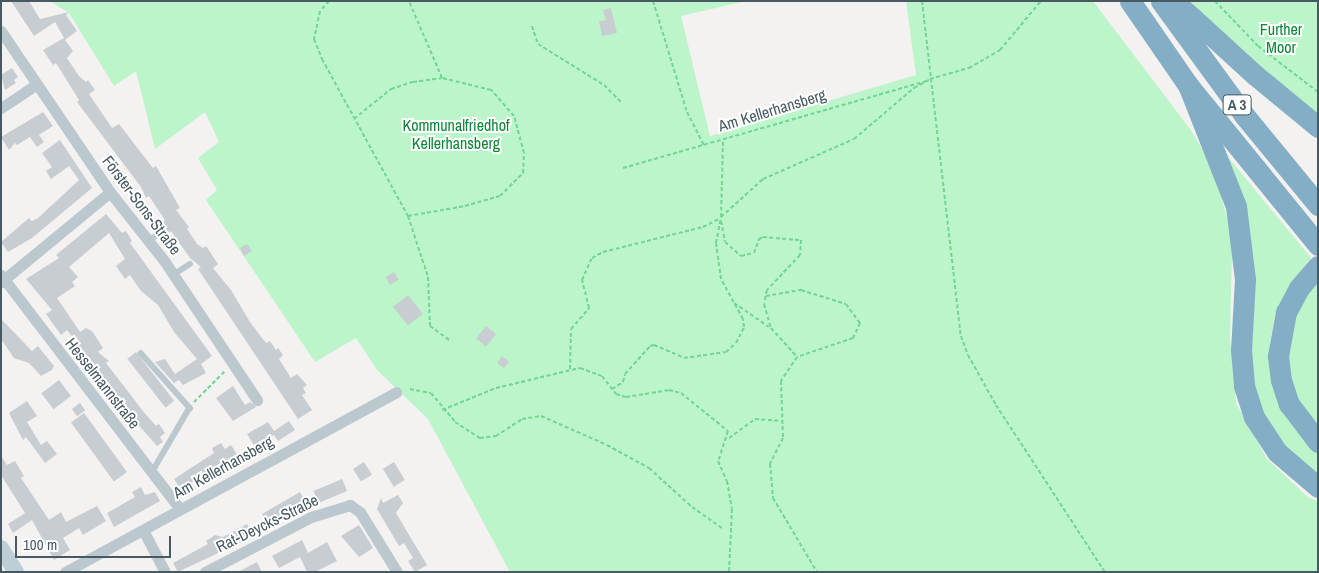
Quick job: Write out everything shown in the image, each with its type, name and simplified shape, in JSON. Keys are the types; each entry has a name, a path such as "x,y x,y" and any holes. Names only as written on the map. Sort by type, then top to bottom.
{"highway":[{"name":"A 3","path":"1130,1 1188,85 1318,245"},
{"name":"A 3","path":"1161,1 1244,115 1318,205"},
{"path":"1174,1 1255,75 1318,126"},
{"path":"1188,85 1236,206 1245,279 1241,350 1244,386 1254,417 1277,452 1318,487"},
{"path":"1318,266 1302,284 1283,321 1279,364 1290,404 1305,428 1318,442"}],"main road":[{"path":"1,548 12,570"}],"street":[{"name":"Förster-Sons-Straße","path":"1,31 110,192 150,240 257,400"},
{"path":"1,108 37,84"},
{"path":"2,279 110,192"},
{"name":"Hesselmannstraße","path":"2,279 180,509"},
{"name":"Am Kellerhansberg","path":"65,572 396,392"},
{"name":"Rat-Deycks-Straße","path":"205,572 311,517 350,505 360,512 397,572"},
{"path":"143,530 165,572"}],"lane":[{"path":"150,240 160,233"},
{"path":"173,275 190,264"},
{"path":"141,353 190,408 152,473"}],"path":[{"path":"330,1 320,11 314,38 322,59 344,95 354,119 408,216 428,277 430,326 448,340"},
{"path":"409,1 442,78"},
{"path":"652,1 687,112 705,147"},
{"path":"922,1 961,336 968,355 1105,572"},
{"name":"Am Kellerhansberg","path":"623,168 723,142 969,68 1000,50 1041,1"},
{"path":"1214,1 1228,19 1272,58 1318,92"},
{"path":"532,26 538,44 604,85 622,103"},
{"path":"354,119 391,89 413,82 442,78 492,90 514,116 524,153 523,173 500,196 465,206 408,216"},
{"path":"570,369 571,329 589,308 582,280 592,258 633,243 702,227 721,218 763,179 854,139 914,88 930,79"},
{"path":"612,389 622,382 625,374 650,346 654,345 684,358 731,348 744,327 740,311 732,302 721,279 717,256 721,218 723,142"},
{"path":"721,218 726,242 741,256 754,253 758,239 763,237 801,240 800,256 772,285 766,296 765,314 771,328"},
{"path":"766,296 801,290 846,304 860,322 853,338 797,357 781,381 783,438 770,464 773,498 817,572"},
{"path":"732,302 771,328 797,357"},
{"path":"190,408 207,386 233,366"},
{"path":"442,410 496,388 580,368 602,376 616,394 626,397 669,390 681,393 724,426 728,438"},
{"path":"410,389 431,393 442,410 480,438 496,436 529,417 541,416 557,422 631,456 722,528"},
{"path":"729,572 732,509 727,481 718,461 728,438 742,425 755,419 783,421"}],"green space":[{"name":"Kommunalfriedhof Kellerhansberg","path":"50,1 746,1 681,16 710,136 916,75 906,1 1093,1 1190,129 1207,157 1218,186 1230,228 1232,254 1230,338 1236,403 1267,459 1309,498 1318,501 1318,572 510,572 428,419 377,370 356,338 315,362 206,200 217,190 198,158 219,142 205,112 155,149 136,71 114,86 69,13"},
{"name":"Further Moor","path":"1191,1 1318,1 1318,117 1227,41"},
{"path":"1224,152 1311,258 1289,286 1275,314 1270,343 1286,417 1318,452 1318,480 1300,468 1256,403"},
{"path":"1318,278 1318,434 1290,386 1286,337 1307,290"}],"building":[{"path":"11,1 29,1 40,19 69,12 66,15 77,31 65,40 73,51 67,58 79,76 86,82 88,80 95,90 89,94 112,128 119,124 153,168 156,166 180,208 176,210 189,227 187,229 197,244 203,248 206,246 218,264 213,268 231,290 250,322 266,343 270,341 276,350 278,348 283,355 279,359 291,378 297,374 307,385 303,388 306,393 302,395 312,410 298,419 198,269 201,267 190,258 171,231 169,233 162,223 165,220 149,196 146,198 141,187 77,102 79,100 56,63 53,65 43,50 64,38 55,22 34,36"},
{"path":"611,8 617,33 602,36 599,21 606,20 603,10"},
{"path":"12,68 18,77 14,80 16,83 5,90 1,75"},
{"path":"43,112 53,126 39,135 44,142 37,147 30,137 17,145 15,143 9,150 1,137"},
{"path":"60,140 92,188 32,238 8,252 1,242 29,218 32,221 38,218 79,180 69,166 51,179 46,171 52,167 42,153"},
{"path":"106,214 122,233 126,231 132,241 130,243 212,356 201,364 206,373 183,385 179,380 174,383 155,362 165,359 175,374 197,359 174,332 158,305 141,291 130,275 125,279 116,266 125,259 109,233 69,267 78,277 72,282 75,286 57,298 80,332 86,328 92,331 103,348 98,352 109,361 106,363 143,411 156,426 159,424 165,433 160,437 163,442 157,446 112,395 94,371 98,369 67,330 61,335 46,314 52,310 26,279 59,258 56,255"},
{"path":"247,244 252,251 244,256 240,248"},
{"path":"394,272 399,280 390,285 386,277"},
{"path":"408,295 423,314 408,326 393,307"},
{"path":"1,319 32,351 38,346 54,366 52,370 41,376 29,363 14,358 1,339"},
{"path":"486,326 496,334 486,347 476,338"},
{"path":"136,352 174,401 166,408 127,359"},
{"path":"502,356 509,362 504,368 497,363"},
{"path":"59,380 71,396 53,409 41,393"},
{"path":"233,386 245,405 250,402 256,407 233,421 216,398"},
{"path":"27,401 37,416 27,422 41,445 47,441 57,454 45,463 26,437 23,440 9,413"},
{"path":"80,403 85,410 77,416 72,409"},
{"path":"84,413 127,472 114,481 71,422"},
{"path":"289,421 295,430 278,441 274,435 255,447 247,434 268,422 274,431"},
{"path":"221,443 225,449 231,445 238,456 181,489 174,479 214,453 212,448"},
{"path":"1,456 7,465 15,461 24,476 21,478 49,520 61,512 66,522 97,506 106,521 83,535 79,528 63,538 70,550 54,560 32,520 13,533 8,524 25,513 1,475"},
{"path":"364,462 372,475 361,482 353,469"},
{"path":"394,462 405,480 394,487 383,469"},
{"path":"342,479 347,491 319,503 313,491"},
{"path":"141,487 145,495 155,492 160,501 114,527 107,513 135,497 132,492"},
{"path":"300,492 309,508 268,526 262,514"},
{"path":"398,495 403,503 396,513 427,565 415,572 408,561 413,558 404,543 399,546 377,509 381,498 383,503"},
{"path":"247,524 254,536 178,572 173,563 208,544 206,541 215,535 223,537"},
{"path":"359,525 373,548 359,557 341,536"},
{"path":"302,540 308,553 327,542 337,561 315,572 307,572 300,557 279,568 272,556"},
{"path":"257,562 262,572 238,572"}]}
